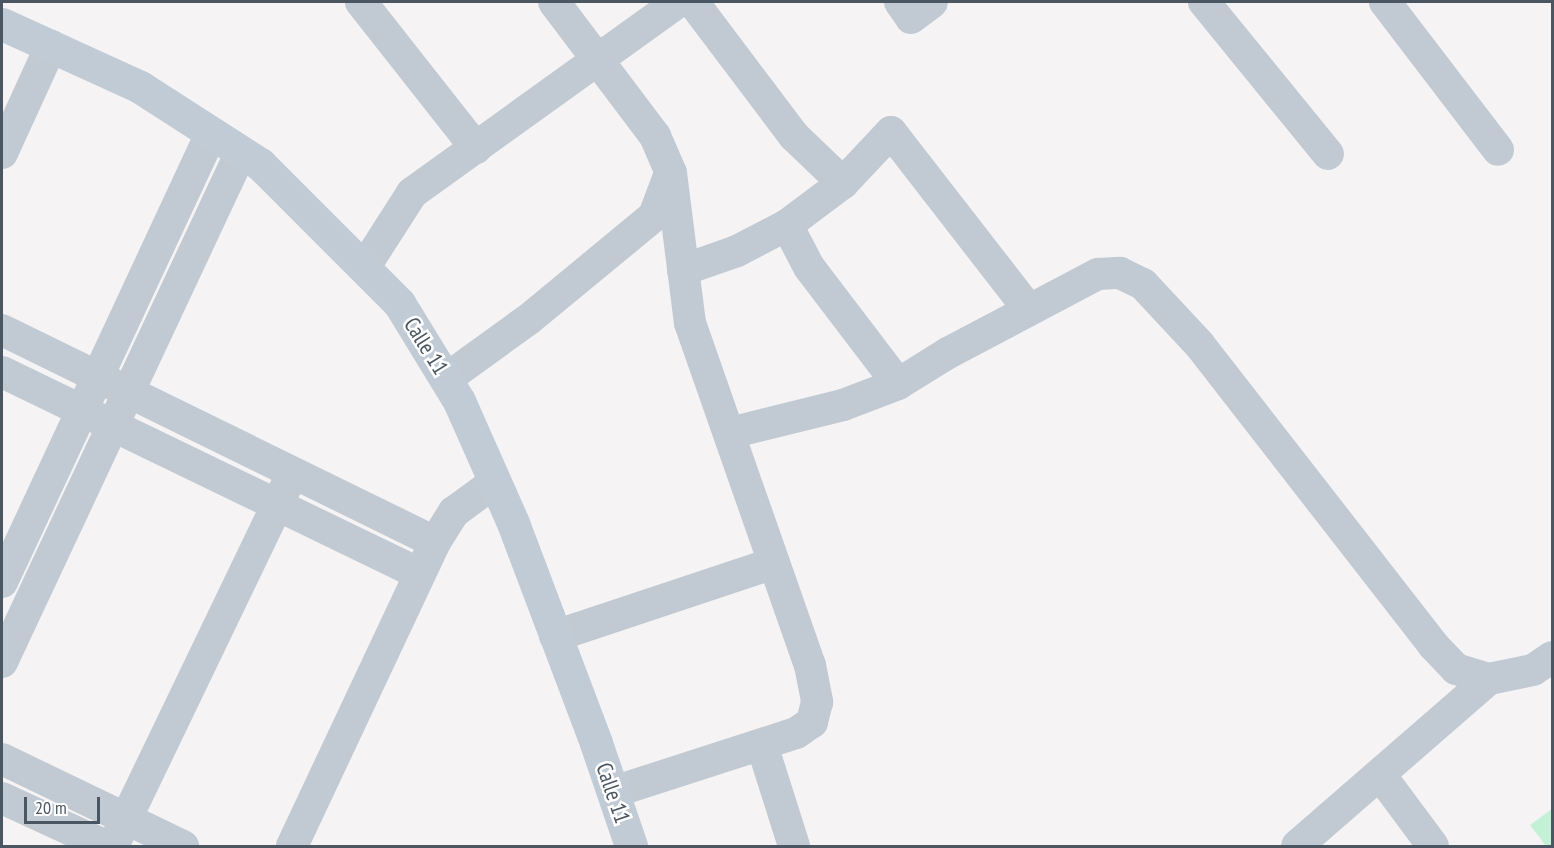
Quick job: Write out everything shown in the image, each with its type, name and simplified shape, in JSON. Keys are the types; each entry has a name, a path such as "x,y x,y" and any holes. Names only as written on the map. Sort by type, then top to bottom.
{"street":[{"path":"361,2 476,148"},
{"path":"554,2 600,60 655,136 670,173 690,323 730,434 772,564 810,665 817,702 812,722 796,733 613,792"},
{"path":"364,268 412,193 678,2"},
{"path":"693,2 794,136 843,183"},
{"path":"900,2 911,18 932,2"},
{"path":"1204,2 1328,154"},
{"path":"1385,2 1498,150"},
{"name":"Calle 11","path":"2,24 140,87 260,164 399,303 459,400 495,482 555,636 631,846"},
{"path":"2,153 51,46"},
{"path":"683,270 737,251 787,225 843,183 891,132 1029,310"},
{"path":"2,582 211,133"},
{"path":"2,662 241,152"},
{"path":"446,379 529,319 654,216 670,173"},
{"path":"787,225 809,267 898,384"},
{"path":"730,434 843,405 898,384 948,353 1098,274 1120,273 1143,284 1198,344 1434,646 1456,669 1490,679"},
{"path":"2,330 435,542"},
{"path":"2,372 419,574"},
{"path":"119,833 293,472"},
{"path":"292,846 435,542 454,512 495,482"},
{"path":"555,636 772,564"},
{"path":"1297,846 1381,776 1490,679 1533,669 1552,657"},
{"path":"762,745 794,846"},
{"path":"2,759 119,833 183,846"},
{"path":"1381,776 1433,846"},
{"path":"2,798 106,846"}],"green space":[{"path":"1552,809 1552,846 1546,846 1530,825"}]}
